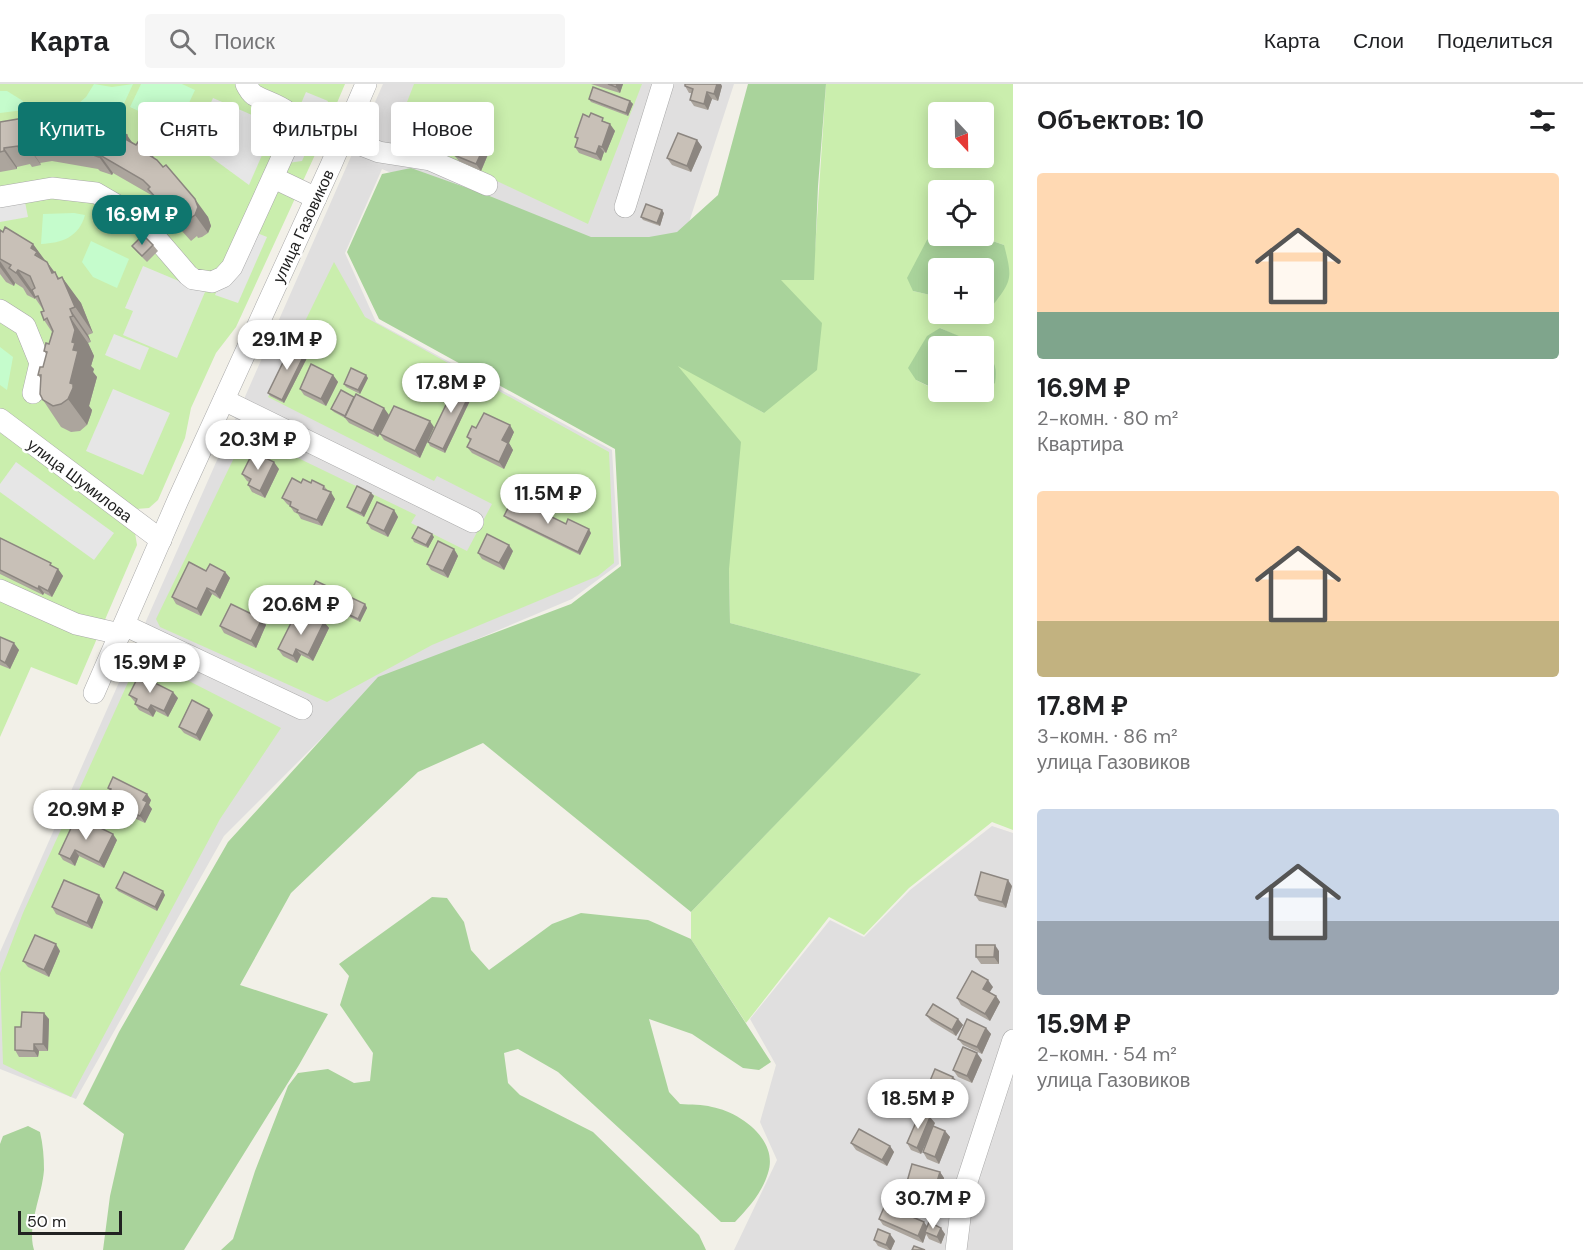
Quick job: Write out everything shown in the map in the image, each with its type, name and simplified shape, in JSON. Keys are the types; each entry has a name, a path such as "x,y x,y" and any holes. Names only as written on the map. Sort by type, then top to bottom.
{"street":[{"path":"0,197 52,188 96,193 139,218 193,279 206,282 224,277 231,267 294,134 295,120 289,112 252,94 246,84"},
{"name":"улица Газовиков","path":"358,102 366,84"},
{"path":"625,207 663,84"},
{"path":"379,152 430,160 487,184"},
{"name":"улица Газовиков","path":"94,693 335,156"},
{"path":"274,178 316,198"},
{"path":"0,310 25,326 39,363 33,393"},
{"path":"224,400 473,522"},
{"name":"улица Шумилова","path":"0,419 161,540"},
{"path":"0,590 76,624 122,629 302,709"},
{"path":"956,1250 963,1194 1013,1040"}],"shaded area":[{"path":"383,84 734,84 667,290 382,169 345,253 376,322 612,450 619,564 572,599 380,680 224,836 76,1099 0,1069 0,952 351,156 379,156 379,102 375,102"},
{"path":"306,92 328,101 328,102 302,102"},
{"path":"239,109 251,115 251,156 262,156 249,185 209,156 239,156"},
{"path":"278,156 304,156 302,161 288,163 277,159"},
{"path":"22,187 28,217 0,222 0,191"},
{"path":"245,228 267,237 238,303 215,295"},
{"path":"143,266 205,292 177,358 123,335 133,311 125,308"},
{"path":"114,334 149,348 140,370 105,355"},
{"path":"113,389 170,413 143,475 86,451"},
{"path":"16,462 114,533 94,560 0,492 0,484"},
{"path":"992,826 1013,833 1013,1250 734,1250 777,1160 760,1122 776,1065 750,1019 830,920 864,937 910,890"}],"green space":[{"path":"0,84 345,84 337,102 251,102 251,156 314,156 236,327 216,353 191,408 185,438 158,500 149,508 136,509 0,410"},
{"path":"94,84 112,87 133,84 125,102 80,102"},
{"path":"141,84 182,84 195,90 189,102 138,102 138,111 130,107"},
{"path":"414,84 642,84 588,224 444,156 494,156 494,102 407,102"},
{"path":"748,84 826,84 814,280 781,280 822,323 817,370 764,413 678,366 741,442 729,569 730,623 921,674 691,912 483,743 418,772 291,893 240,985 328,1014 299,1065 184,1250 103,1250 110,1196 124,1134 83,1104 119,1032 228,842 378,677 571,604 621,566 615,449 379,319 347,252 382,174 411,168 487,195 591,237 649,237 677,232 718,195"},
{"path":"826,84 1013,84 1013,830 992,822 909,888 864,935 829,917 746,1023 691,939 691,912 920,674 730,623 729,569 677,364 764,413 781,279 813,280"},
{"path":"0,91 7,91 23,101 18,102 18,111 0,113"},
{"path":"43,214 85,215 79,229 74,234 63,240 41,244"},
{"path":"927,240 928,246 994,246 994,242 1004,245 1009,266 1009,279 994,304 994,258 928,258 928,294 913,291 907,278"},
{"path":"91,241 129,259 117,288 93,277 82,262"},
{"path":"334,262 365,317 609,452 614,563 598,576 432,645 327,702 160,627 156,619 246,433 416,515 411,523 467,551 492,504 437,476 434,481 268,397"},
{"path":"940,328 959,336 928,336 928,386 916,380 908,368 927,336"},
{"path":"0,347 13,357 7,390 0,385"},
{"path":"994,364 996,374 994,384"},
{"path":"0,430 135,533 137,545 77,685 31,667 0,737"},
{"path":"140,656 281,728 220,819 71,1097 3,1064 0,973 23,913"},
{"path":"432,897 447,898 464,922 471,950 489,970 552,924 581,913 648,920 691,939 771,1062 759,1070 743,1068 692,1034 649,1019 669,1092 680,1104 708,1106 723,1110 745,1121 755,1130 768,1149 770,1161 762,1187 735,1222 721,1222 558,1072 518,1049 504,1053 508,1083 520,1095 593,1132 699,1235 706,1250 221,1250 233,1239 255,1171 288,1086 298,1073 328,1069 354,1083 370,1081 373,1053 340,1005 349,976 339,964"},
{"path":"28,1126 40,1132 44,1160 43,1180 32,1230 34,1250 0,1250 0,1144 3,1136"}],"building":[{"path":"685,84 717,84 714,94 707,92 704,104 690,100 693,89"},
{"path":"593,87 630,101 626,113 589,99"},
{"path":"591,113 610,124 602,147 599,146 596,154 575,147 578,138 575,137 583,114 589,117"},
{"path":"18,119 18,146 4,148 4,151 0,152 0,122"},
{"path":"678,133 697,140 687,166 667,158"},
{"path":"126,140 136,145 138,142 138,156 151,156 163,167 166,165 195,199 198,207 195,215 189,219 184,217 178,222 148,189 150,187 143,180 102,156 126,156"},
{"path":"456,156 480,156 476,164"},
{"path":"646,204 662,210 657,223 641,217"},
{"path":"5,227 33,244 31,248 37,252 35,255 47,262 58,279 62,277 75,307 70,309 73,316 70,317 75,330 73,350 78,351 70,383 73,384 73,388 68,399 61,404 53,406 43,400 40,394 41,375 38,375 47,352 44,351 46,343 49,344 53,331 47,318 44,320 41,312 44,311 38,296 35,297 32,290 35,288 30,276 18,270 16,273 9,268 11,265 0,259 0,230 3,232"},
{"path":"143,235 153,245 142,256 132,246"},
{"path":"293,342 307,349 282,400 268,393"},
{"path":"311,364 333,375 321,399 300,389"},
{"path":"351,368 366,375 358,390 344,384"},
{"path":"459,378 474,385 443,449 428,442"},
{"path":"341,390 354,397 345,416 331,409"},
{"path":"356,394 384,408 373,431 345,417"},
{"path":"394,406 430,421 415,451 380,434"},
{"path":"484,413 510,425 502,440 508,443 499,462 467,447 471,439 467,437 472,426 476,428"},
{"path":"253,452 274,462 260,491 248,485 251,479 242,474"},
{"path":"292,478 301,483 303,479 311,483 312,480 331,492 317,520 297,512 298,510 290,506 291,502 282,498"},
{"path":"357,486 371,493 361,513 347,507"},
{"path":"513,498 566,524 568,519 589,529 578,552 504,516"},
{"path":"377,502 394,510 384,531 367,523"},
{"path":"418,527 432,534 426,545 412,538"},
{"path":"487,534 509,545 499,563 478,553"},
{"path":"0,538 51,563 50,565 58,569 48,591 39,586 38,589 0,570"},
{"path":"438,541 454,549 443,571 427,564"},
{"path":"189,562 206,571 210,564 225,572 215,592 207,588 197,609 172,597"},
{"path":"316,581 365,604 358,619 309,595"},
{"path":"231,604 262,619 251,641 220,626"},
{"path":"310,615 324,622 308,655 296,649 293,656 278,649 293,619 305,625"},
{"path":"0,637 14,643 5,663 0,660"},
{"path":"139,675 173,692 164,711 151,705 148,710 135,704 137,699 129,695"},
{"path":"192,700 209,709 196,735 179,727"},
{"path":"113,777 147,794 143,800 147,802 140,816 129,811 126,819 110,811 111,809 104,805"},
{"path":"80,818 113,834 99,862 75,850 70,859 59,854 72,826 76,828"},
{"path":"124,872 163,891 155,907 116,888"},
{"path":"981,872 1008,880 1002,902 975,895"},
{"path":"64,880 99,895 87,923 52,907"},
{"path":"35,935 56,944 44,970 23,961"},
{"path":"976,945 995,945 994,957 976,957"},
{"path":"972,971 988,980 983,989 996,996 985,1014 957,998"},
{"path":"933,1004 958,1019 952,1030 926,1015"},
{"path":"22,1012 44,1013 43,1044 34,1044 34,1051 15,1050 15,1027 21,1027"},
{"path":"967,1019 986,1028 977,1047 958,1039"},
{"path":"963,1047 977,1053 967,1076 953,1070"},
{"path":"935,1069 953,1077 945,1096 927,1088"},
{"path":"920,1113 930,1117 917,1148 907,1143"},
{"path":"933,1126 945,1131 935,1157 923,1152"},
{"path":"859,1129 890,1146 882,1160 851,1143"},
{"path":"912,1164 940,1172 930,1204 903,1196"},
{"path":"885,1205 924,1222 918,1236 879,1219"},
{"path":"929,1222 941,1228 937,1237 925,1232"},
{"path":"878,1229 890,1234 886,1245 874,1240"},
{"path":"914,1246 925,1250 912,1250"}]}
